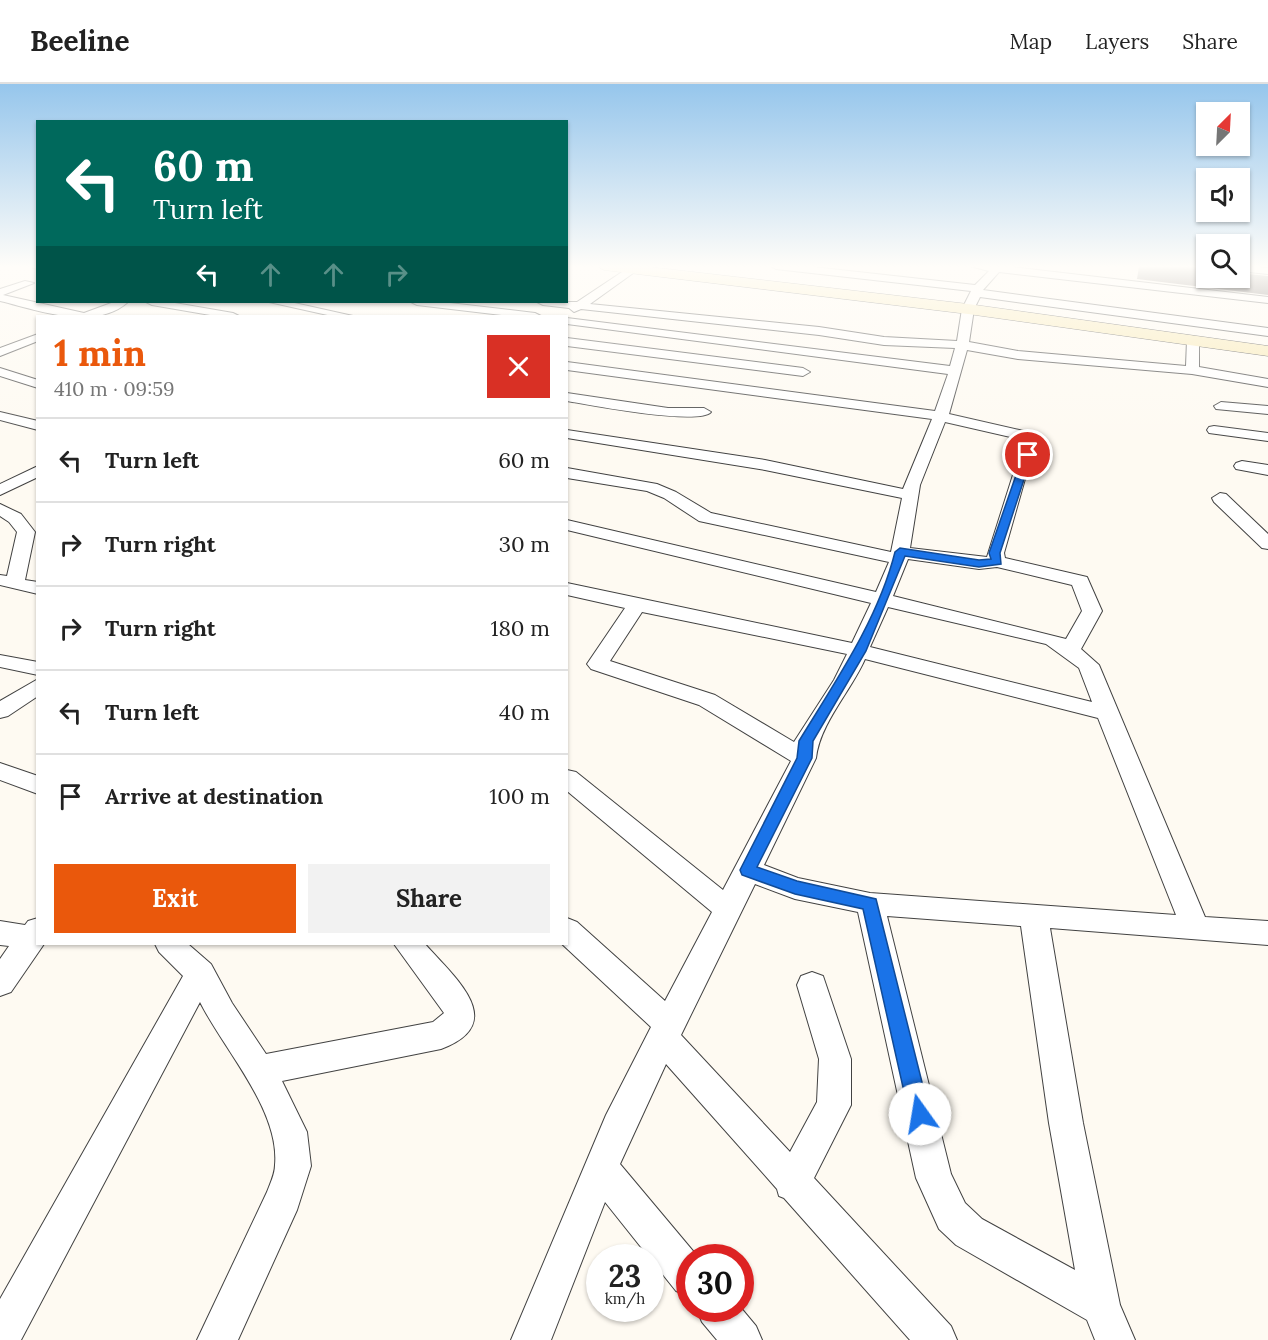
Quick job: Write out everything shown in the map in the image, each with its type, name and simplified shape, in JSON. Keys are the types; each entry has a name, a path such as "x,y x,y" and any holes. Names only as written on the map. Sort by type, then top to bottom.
{"main road":[{"path":"1182,325 1193,340 1268,351"}],"street":[{"path":"595,325 955,371"},
{"path":"755,325 884,341 962,345 1018,354 1192,370 1268,383"},
{"path":"531,1340 618,1127 804,758 806,741 860,651 882,601 899,555 912,485 948,398 969,325"},
{"path":"1203,325 1268,332"},
{"path":"11,334 35,338"},
{"path":"0,352 35,338"},
{"path":"1192,370 1193,340"},
{"path":"568,342 803,372"},
{"path":"568,366 939,416 1032,437 1023,473 1018,477 995,553 997,562"},
{"path":"0,372 36,383"},
{"path":"568,397 668,412 704,412"},
{"path":"1221,405 1268,411"},
{"path":"0,416 36,425"},
{"path":"1214,430 1268,438"},
{"path":"568,434 765,465 911,495"},
{"path":"1242,466 1268,470"},
{"path":"0,490 36,472"},
{"path":"568,473 651,487 670,495 705,517 899,555 979,563 997,562 1080,581 1092,611 1070,650"},
{"path":"1220,498 1268,544"},
{"path":"0,509 15,518 26,532 8,581 36,588"},
{"path":"568,525 1053,640 1070,650 1088,665 1195,928"},
{"path":"568,589 860,651 1107,713"},
{"path":"637,605 598,664 707,699 804,758"},
{"path":"0,661 36,669"},
{"path":"0,711 36,687"},
{"path":"0,771 36,785"},
{"path":"568,779 728,909"},
{"path":"748,870 795,888 870,904 1268,933"},
{"path":"870,904 934,1178 952,1216 991,1245 1101,1306"},
{"path":"1034,917 1066,1123 1101,1306 1115,1340"},
{"path":"568,931 666,1031 792,1183 937,1340"},
{"path":"0,933 34,934"},
{"path":"0,983 34,934"},
{"path":"170,945 200,973 220,1013 259,1070 290,1132 293,1166 284,1197 217,1340"},
{"path":"259,1070 441,1035 460,1019 459,1006 409,945"},
{"path":"0,1338 200,973"},
{"path":"792,1183 834,1106 835,1059 812,985"},
{"path":"602,1170 676,1259"},
{"path":"727,1322 742,1340"}],"route":[{"path":"920,1114 870,904 795,888 748,870 804,758 806,741 845,680 860,651 897,567 900,552 979,563 997,562 995,553 1018,477 1023,473 1028,455"}]}
